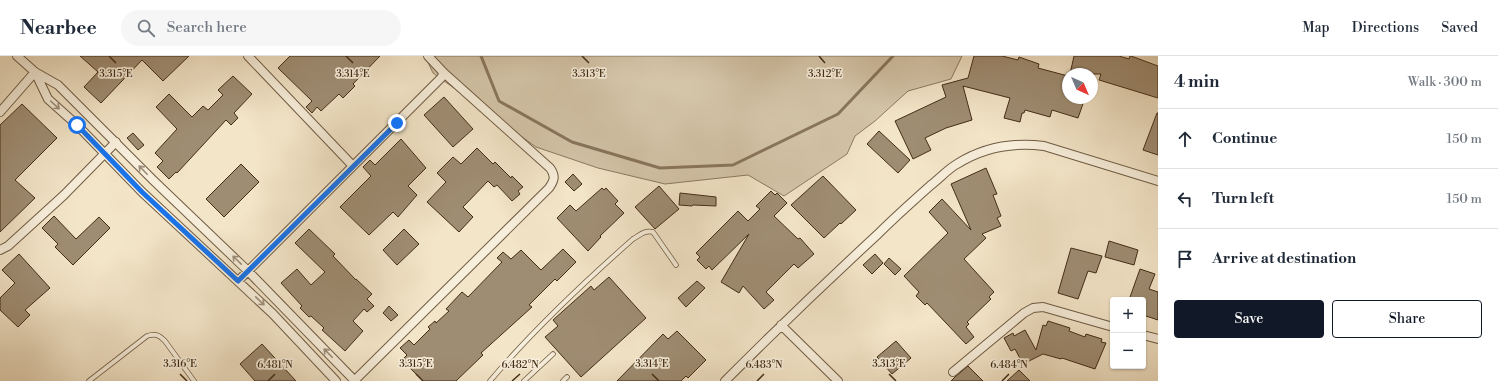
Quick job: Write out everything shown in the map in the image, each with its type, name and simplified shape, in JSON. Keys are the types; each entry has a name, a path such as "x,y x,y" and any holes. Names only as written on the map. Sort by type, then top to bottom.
{"street":[{"path":"17,56 34,72 58,85 153,180 248,271 354,381 554,182 553,172 550,168 523,142 454,83 428,56"},
{"path":"248,56 353,166"},
{"path":"0,112 34,72"},
{"path":"34,72 48,99 105,153 142,192 273,314 336,381"},
{"path":"238,281 438,82 444,73"},
{"path":"0,250 14,241 64,195 116,142"},
{"path":"725,381 781,325 904,210 956,164 991,148 1027,144 1044,146 1158,181"},
{"path":"953,372 1024,313 1033,308 1043,307 1110,326"},
{"path":"781,325 838,381"},
{"path":"1146,336 1158,339"}],"lane":[{"path":"490,381 519,347 563,303 633,239 644,232 653,232 676,266"},
{"path":"89,381 147,336 153,334 160,336 165,341 194,381"},
{"path":"524,381 553,354"},
{"path":"563,381 567,377"}],"shaded area":[{"path":"425,56 962,56 951,79 908,91 875,121 855,136 847,154 784,196 748,175 665,184 598,168 536,147 433,73"}],"building":[{"path":"80,56 189,56 163,81 142,60 101,103 84,87 98,72"},
{"path":"290,56 380,56 353,84 355,86 343,98 339,94 321,111 317,107 312,113 306,107 312,101 278,68"},
{"path":"974,56 1002,56 1018,60 1019,57 1039,64 1038,68 1062,74 1062,104 1083,104 1078,118 1052,110 1050,117 1025,110 1024,113 1022,113 1020,122 1004,118 1010,98 963,86 972,120 946,128 925,138 931,150 913,159 895,121 946,97 942,85 968,78"},
{"path":"1074,56 1119,56 1129,59 1131,56 1158,66 1158,98 1099,80 1101,74 1098,74 1098,68 1071,68"},
{"path":"233,76 252,94 234,113 238,118 231,125 226,120 177,173 176,172 169,179 157,167 163,161 155,153 177,129 156,107 169,94 192,117 203,106 208,110 223,95 218,90"},
{"path":"444,97 473,129 453,147 424,115"},
{"path":"22,104 57,138 15,180 35,198 0,232 0,125"},
{"path":"1158,113 1158,155 1143,150"},
{"path":"879,131 910,160 898,173 867,144"},
{"path":"133,133 144,145 138,150 127,138"},
{"path":"401,139 426,168 408,186 417,195 398,217 393,212 369,235 340,207 371,176 363,167 370,160 375,165"},
{"path":"477,148 493,164 495,162 511,178 512,176 523,187 518,191 520,194 512,201 497,185 494,187 488,181 463,207 473,217 459,232 427,202 446,182 437,173 453,157 461,164"},
{"path":"241,164 259,182 224,217 206,199"},
{"path":"986,168 997,194 993,195 1001,216 997,218 1001,226 982,234 986,238 964,259 994,292 989,297 991,299 967,322 969,324 966,327 974,337 966,344 927,303 925,305 916,296 919,292 904,276 948,233 929,212 942,199 971,230 951,184"},
{"path":"573,174 582,184 574,191 565,182"},
{"path":"823,176 856,210 824,238 791,205"},
{"path":"659,186 679,209 655,229 635,207"},
{"path":"602,188 604,190 606,188 618,201 615,204 624,213 600,236 601,237 588,251 557,218 570,205 576,211"},
{"path":"771,191 775,195 777,193 787,203 774,216 798,239 800,238 814,254 798,268 794,264 766,292 774,300 764,309 743,286 739,293 721,282 749,234 712,270 709,266 706,269 697,260 700,257 696,253 738,211 748,221 760,209 756,206"},
{"path":"680,193 716,197 716,206 679,205"},
{"path":"54,216 76,239 99,217 110,228 73,265 55,247 58,244 42,228"},
{"path":"309,229 335,254 333,256 356,280 372,294 367,299 374,306 367,312 364,309 353,321 363,331 345,351 322,330 324,328 300,308 302,306 281,283 297,269 311,285 325,272 295,243"},
{"path":"404,229 419,244 397,265 383,250"},
{"path":"1109,241 1138,250 1134,265 1105,257"},
{"path":"1071,248 1102,256 1096,273 1088,271 1078,299 1058,293"},
{"path":"563,249 576,262 557,281 555,279 529,305 532,307 481,353 483,355 456,381 423,381 402,360 407,355 400,348 409,340 414,345 430,329 428,327 435,321 436,323 449,311 446,309 462,292 468,297 502,262 497,258 503,252 511,259 521,250 541,270"},
{"path":"19,254 50,288 25,310 30,315 18,327 0,310 0,298 15,283 2,270"},
{"path":"875,254 883,263 872,274 863,265"},
{"path":"889,258 901,269 895,275 884,264"},
{"path":"1140,269 1155,274 1149,289 1158,292 1158,320 1146,316 1146,297 1130,297"},
{"path":"609,277 646,318 581,377 545,337 558,326 553,320 591,286 594,290"},
{"path":"697,281 705,288 686,307 678,298"},
{"path":"389,306 398,315 391,321 383,313"},
{"path":"1048,321 1070,328 1069,331 1085,337 1086,334 1102,339 1101,342 1106,343 1095,369 1062,358 1043,354 1023,364 1015,349 1011,351 1004,338 1013,333 1014,336 1025,330 1036,350 1043,325 1046,326"},
{"path":"677,331 706,360 688,378 686,376 681,381 617,381 663,334 668,339"},
{"path":"896,341 911,358 892,374 877,357"},
{"path":"262,344 296,381 255,381 240,364"},
{"path":"968,366 983,381 951,381 955,377"},
{"path":"1019,370 1030,381 1007,381"}],"waterway":[{"path":"481,56 499,101 572,142 660,168 733,165 838,114 893,56"}],"route":[{"path":"77,125 142,192 238,281 397,123"}]}
